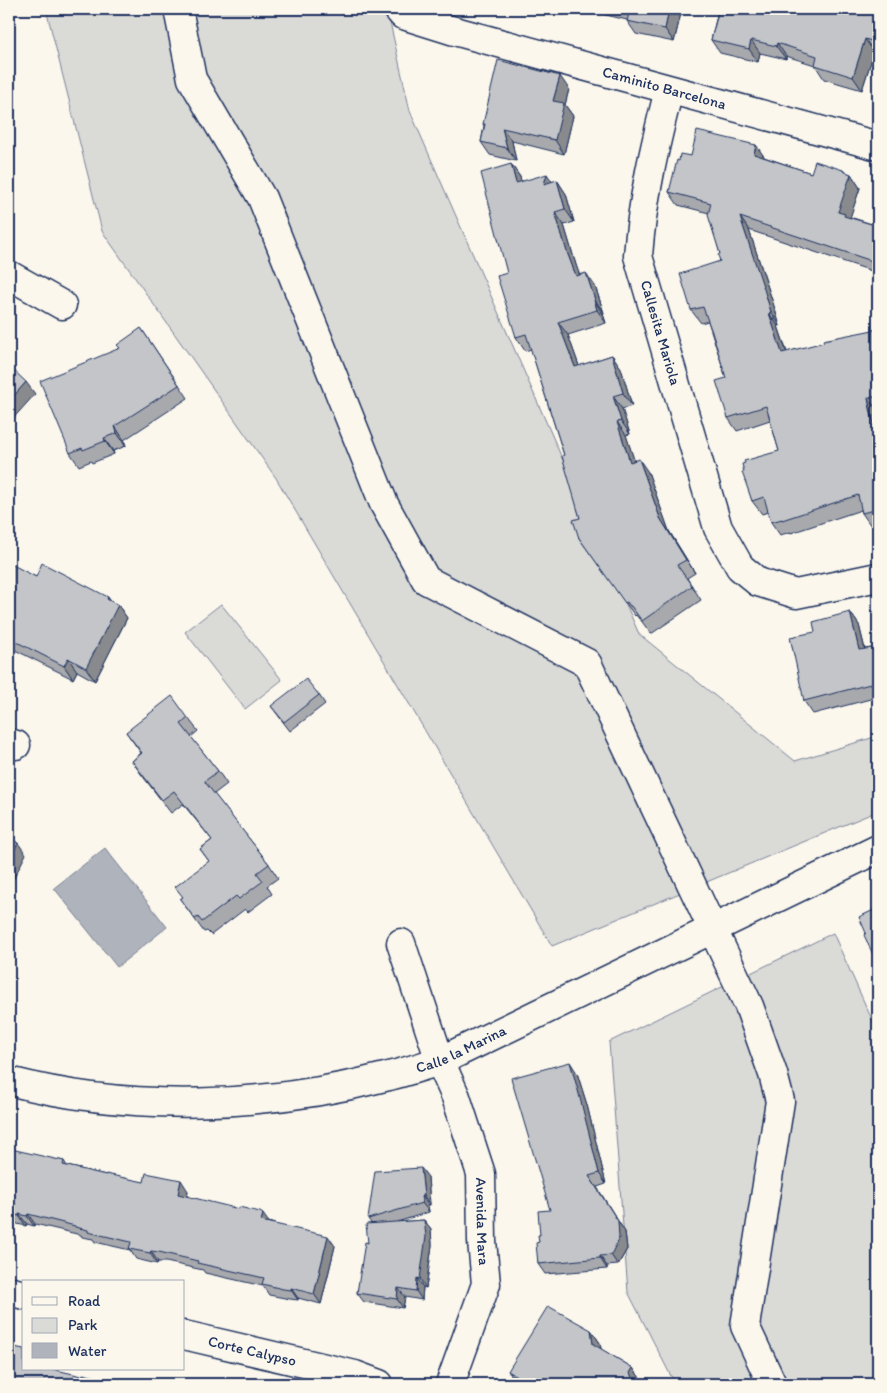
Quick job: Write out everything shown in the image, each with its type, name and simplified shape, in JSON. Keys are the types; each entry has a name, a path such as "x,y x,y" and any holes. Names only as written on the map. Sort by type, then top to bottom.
{"street":[{"path":"178,9 192,79 262,198 384,504 426,580 587,663 749,1006 773,1074 780,1101 745,1326 772,1384"},
{"name":"Caminito Barcelona","path":"398,9 403,15 451,30 878,146"},
{"name":"Callesita Mariola","path":"669,90 659,127 641,220 638,256 718,528 740,567 758,582 796,594 878,576"},
{"path":"9,275 62,305"},
{"name":"Calle la Marina","path":"9,1080 75,1094 128,1100 180,1102 234,1101 286,1096 338,1088 390,1076 440,1061 878,849"},
{"name":"Avenida Mara","path":"401,943 440,1061 456,1097 481,1174 482,1241 486,1284 450,1384"},
{"path":"9,1291 22,1294"},
{"name":"Corte Calypso","path":"185,1335 355,1376 379,1384"}],"green space":[{"path":"46,9 387,9 410,111 639,634 795,761 878,736 878,811 552,946 276,478 102,231"},
{"path":"221,604 282,680 245,709 185,632"},
{"path":"833,933 878,1033 878,1384 675,1384 628,1292 609,1042"}],"water":[{"path":"105,848 167,927 117,967 54,888"}],"building":[{"path":"625,9 669,9 665,29 627,21 630,10"},
{"path":"719,9 878,9 878,43 865,39 853,77 815,65 817,56 777,43 776,46 751,40 749,49 711,40"},
{"path":"498,60 560,76 553,101 564,103 555,140 502,128 507,148 481,142 485,124 483,124"},
{"path":"697,131 756,145 754,154 811,173 815,161 851,174 838,212 845,214 844,216 878,226 878,263 740,217 764,289 771,312 769,313 782,353 824,342 823,340 878,329 878,396 868,398 878,444 878,509 862,513 858,495 771,522 764,497 752,501 742,472 744,472 742,464 745,463 744,461 779,451 766,406 728,418 716,381 726,378 713,335 703,307 691,310 680,274 720,261 718,255 720,254 708,215 711,203 669,192 677,160 679,161 680,154 691,156"},
{"path":"511,164 516,183 547,174 544,184 557,180 565,209 555,212 567,252 576,276 586,273 597,310 558,322 575,367 612,355 623,393 613,396 621,421 617,422 630,462 639,459 660,518 686,560 677,565 692,586 642,621 631,606 627,602 625,603 579,538 573,520 580,518 562,456 564,455 526,334 516,337 497,276 507,273 481,173"},
{"path":"141,328 179,385 115,426 117,433 104,438 105,441 70,453 40,381 120,348 117,345"},
{"path":"9,366 26,382 9,401"},
{"path":"9,563 36,577 42,563 108,597 107,599 118,605 86,668 68,658 64,666 9,638"},
{"path":"850,612 859,650 878,647 878,682 804,701 790,637 815,632 813,622"},
{"path":"306,679 319,695 284,722 271,706"},
{"path":"172,696 188,718 181,724 218,771 205,782 269,864 257,873 263,881 239,899 236,896 202,922 198,917 195,919 180,899 183,897 175,887 209,861 200,849 212,840 174,791 162,800 132,761 142,753 126,732"},
{"path":"9,839 18,843 9,861"},
{"path":"878,908 877,963 864,935 866,933 859,917"},
{"path":"570,1062 599,1173 589,1176 618,1221 619,1238 611,1255 600,1256 600,1258 538,1264 536,1243 539,1242 538,1235 540,1235 538,1211 550,1210 511,1078"},
{"path":"11,1149 64,1161 63,1165 144,1182 146,1173 181,1180 178,1194 239,1209 239,1207 260,1212 263,1214 261,1221 328,1236 314,1294 291,1288 291,1290 283,1289 262,1284 264,1278 197,1263 198,1261 159,1252 151,1251 150,1253 129,1249 131,1242 88,1232 88,1230 75,1226 28,1214 27,1216 19,1214 19,1216 9,1213 9,1151"},
{"path":"421,1168 424,1196 422,1196 422,1203 368,1219 375,1171"},
{"path":"424,1220 426,1236 420,1279 417,1278 416,1291 398,1288 397,1299 357,1293 365,1242 368,1243 366,1224"},
{"path":"548,1306 591,1330 593,1344 633,1368 630,1373 635,1384 530,1384 508,1371"},
{"path":"9,1346 22,1349 22,1370 56,1370 126,1384 9,1384"}]}
